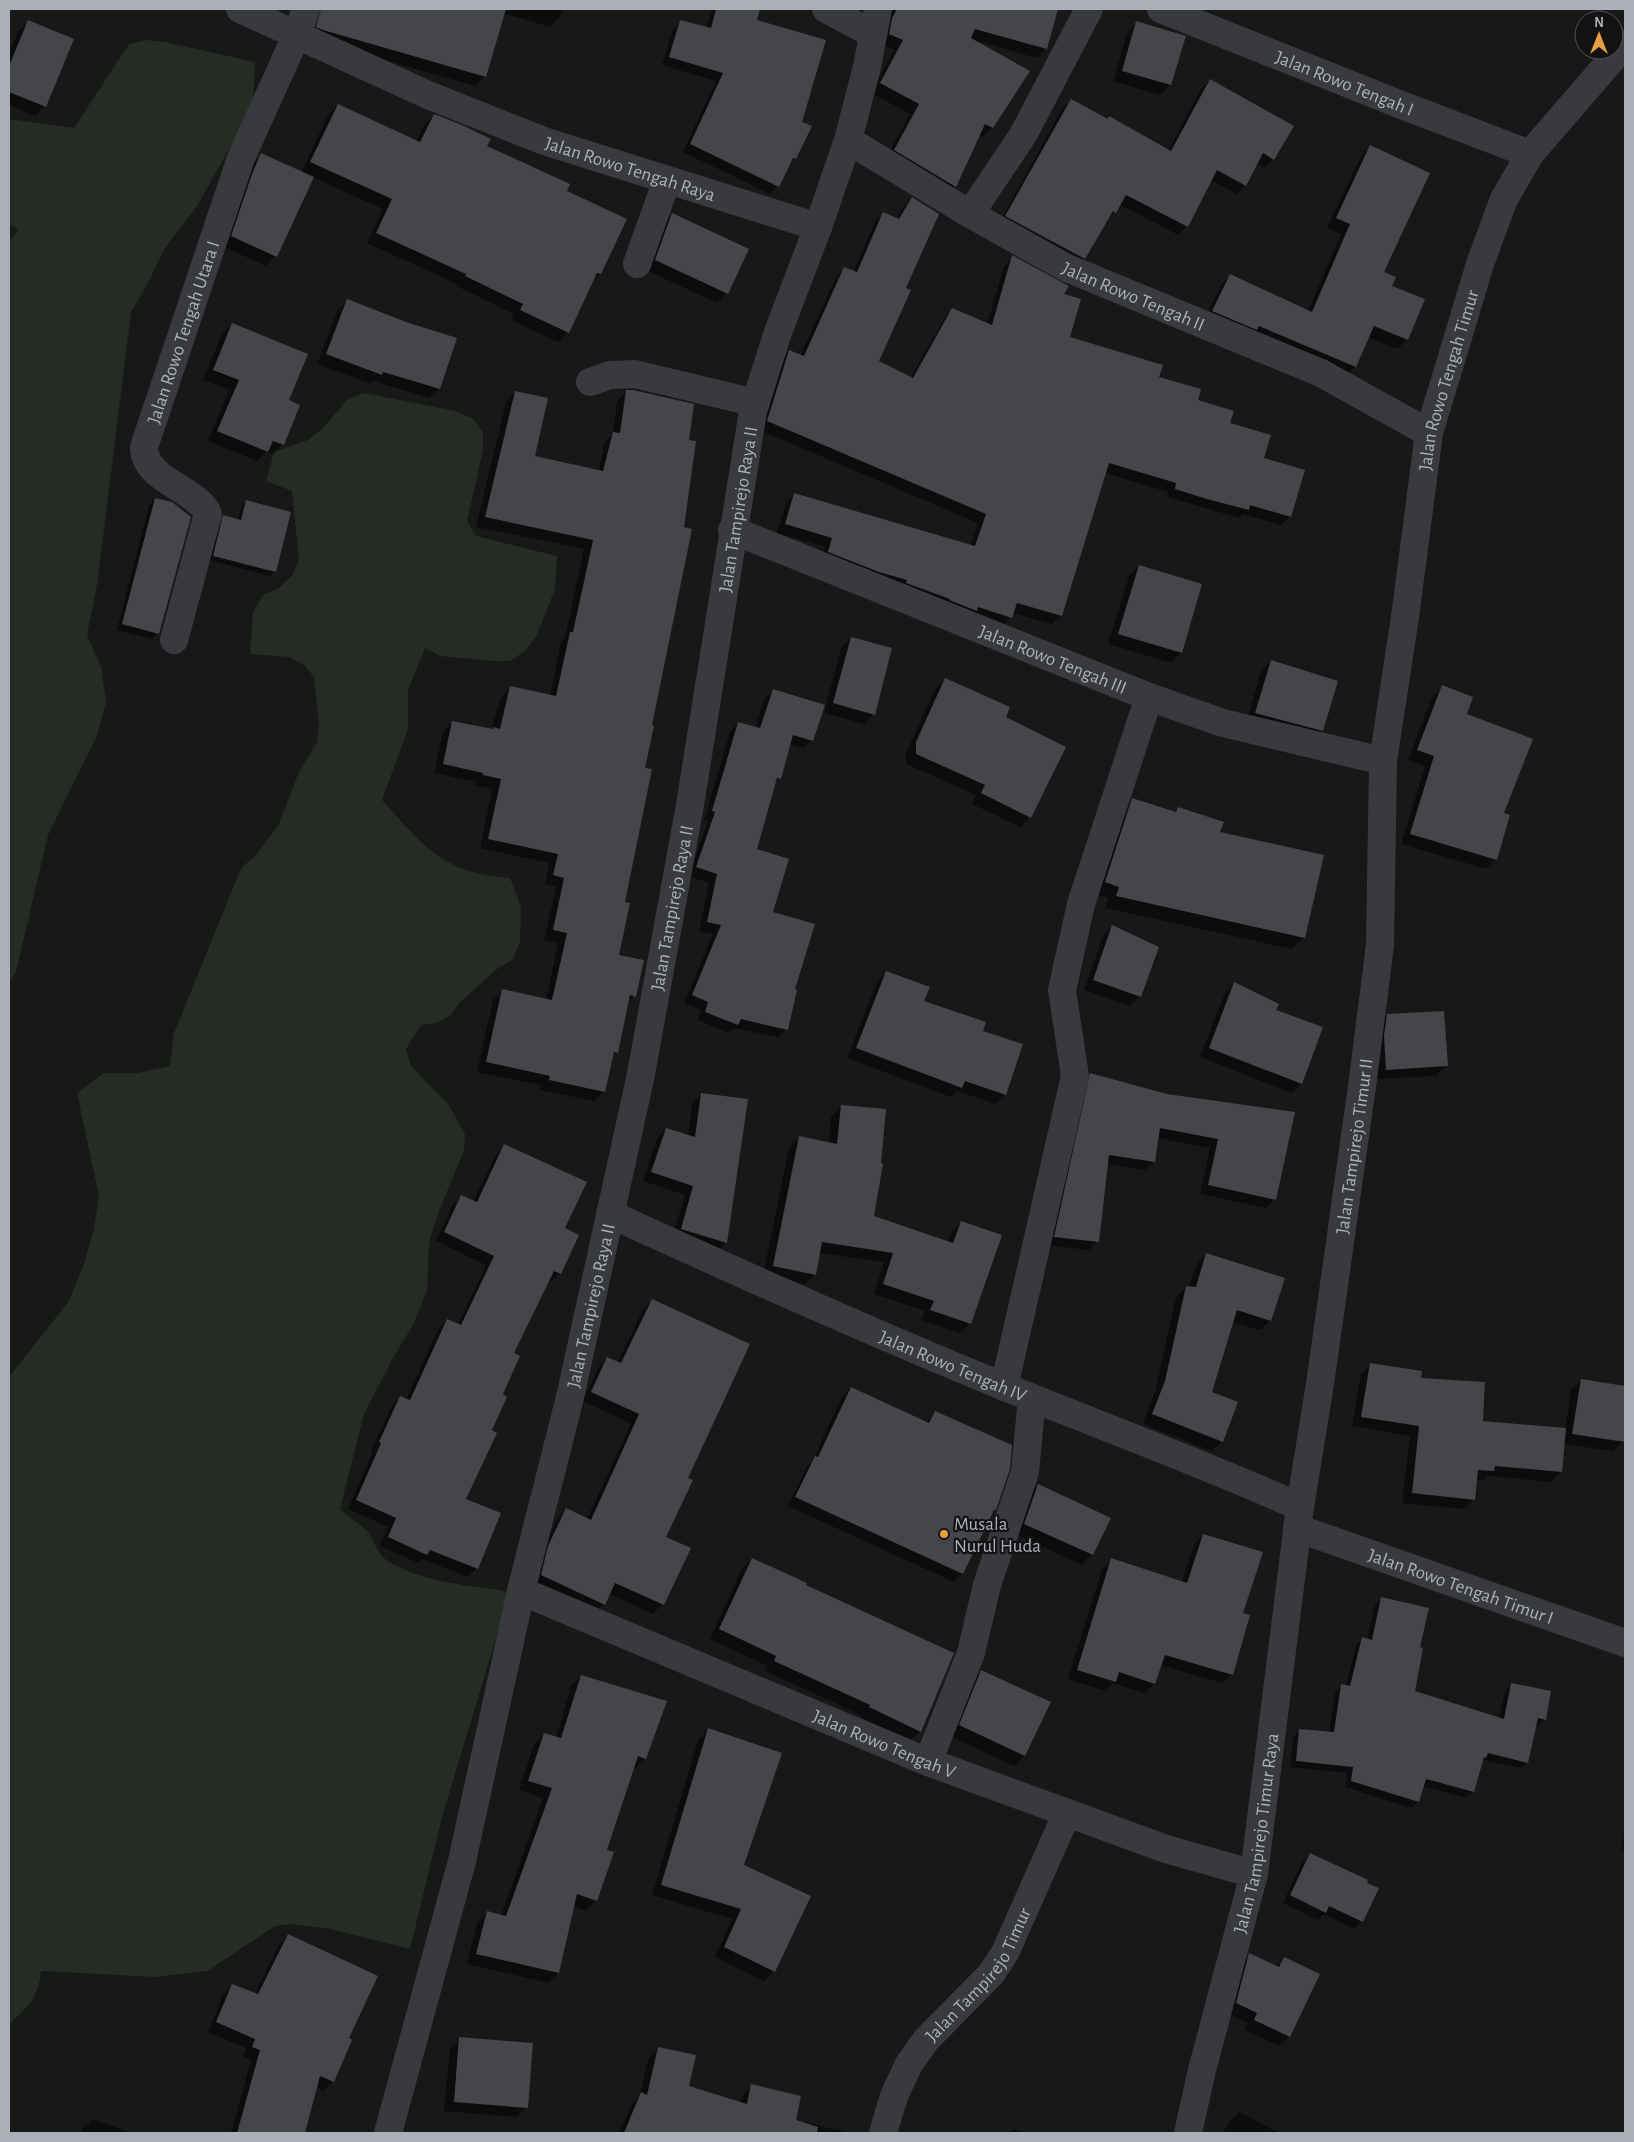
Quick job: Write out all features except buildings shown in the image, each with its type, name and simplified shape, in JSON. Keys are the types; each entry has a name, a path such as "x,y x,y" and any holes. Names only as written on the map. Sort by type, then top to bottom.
{"street":[{"name":"Jalan Rowo Tengah Raya","path":"240,9 428,94 535,138 818,227"},
{"name":"Jalan Rowo Tengah Utara I","path":"174,640 208,514 205,508 174,486 149,464 144,447 241,158 297,34 306,9"},
{"path":"818,227 848,140 875,22 826,9"},
{"path":"970,214 1023,135 1089,9"},
{"name":"Jalan Rowo Tengah I","path":"1161,9 1530,154"},
{"name":"Jalan Rowo Tengah Timur","path":"1383,760 1405,617 1429,433 1480,264 1504,199 1530,154 1625,44"},
{"name":"Jalan Rowo Tengah II","path":"848,140 970,214 1067,268 1321,373 1429,433"},
{"path":"638,264 667,180"},
{"name":"Jalan Tampirejo Raya II","path":"388,2133 462,1861 521,1591 570,1397 640,1079 688,815 730,558 732,530 756,403 778,335 818,227"},
{"path":"590,382 610,375 635,374 654,377 756,403"},
{"name":"Jalan Rowo Tengah III","path":"732,530 1148,697 1223,723 1383,760"},
{"path":"1004,1387 1076,1076 1062,990 1081,904 1148,697"},
{"name":"Jalan Tampirejo Timur II","path":"1298,1518 1324,1355 1380,945 1383,760"},
{"name":"Jalan Rowo Tengah IV","path":"610,1214 768,1286 1004,1387 1234,1477 1298,1518"},
{"path":"928,1762 971,1653 988,1585 1025,1472 1032,1398"},
{"name":"Jalan Rowo Tengah Timur I","path":"1298,1518 1625,1643"},
{"name":"Jalan Tampirejo Timur Raya","path":"1188,2133 1202,2070 1254,1874 1298,1518"},
{"name":"Jalan Rowo Tengah V","path":"521,1591 928,1762 1166,1849 1254,1874"},
{"name":"Jalan Tampirejo Timur","path":"883,2133 894,2096 909,2064 926,2040 991,1974 1006,1953 1067,1813"}],"shaded area":[{"path":"147,40 165,42 255,62 253,106 197,206 165,248 131,312 97,585 87,635 101,667 106,702 97,736 48,835 16,972 9,981 9,243 18,229 9,224 9,119 74,128 129,44"},
{"path":"364,393 455,411 472,418 483,432 483,450 467,521 476,536 557,556 555,589 536,637 525,651 510,661 492,661 440,656 425,648 408,690 408,729 382,800 423,844 451,864 487,875 510,878 521,907 520,942 512,960 497,969 460,1002 450,1016 437,1023 421,1025 406,1049 411,1066 448,1104 465,1134 464,1151 440,1208 429,1242 427,1291 413,1325 394,1356 364,1414 340,1509 369,1533 384,1558 402,1568 431,1579 510,1592 442,1817 410,1949 330,1929 292,1924 275,1926 207,1971 155,1977 41,1971 35,1995 27,2007 9,2025 9,1377 69,1301 84,1264 94,1229 99,1196 77,1093 104,1073 138,1073 170,1066 174,1033 242,867 255,856 278,826 299,772 317,742 319,725 314,677 304,665 289,657 250,654 253,612 263,595 279,588 292,576 299,560 292,491 266,481 274,452 308,440 323,428 347,400"}],"place":[{"name":"Musala Nurul Huda","path":"944,1534"}]}
